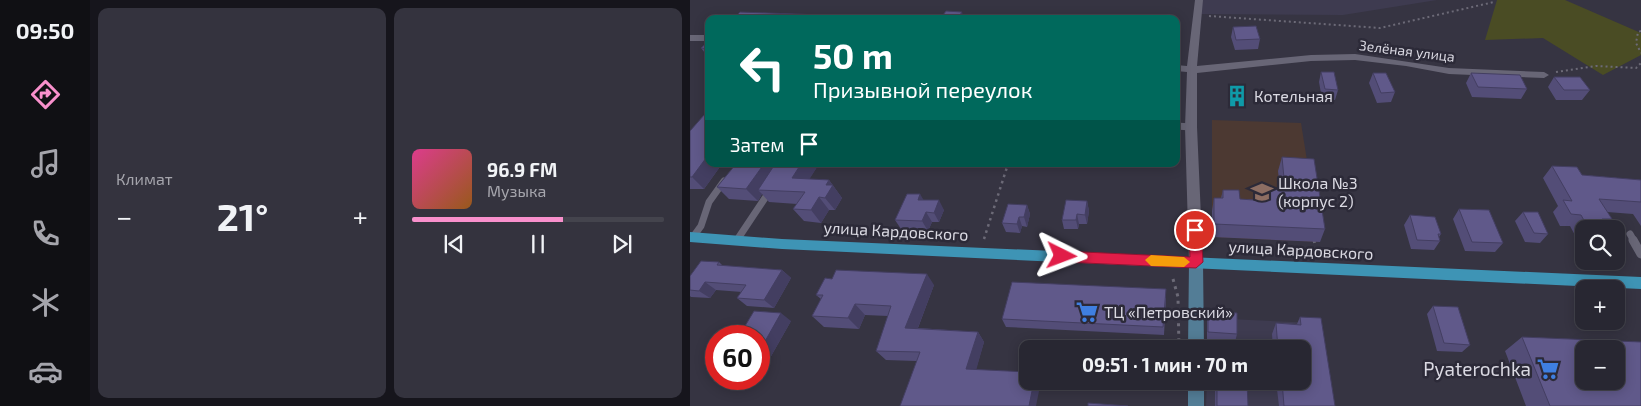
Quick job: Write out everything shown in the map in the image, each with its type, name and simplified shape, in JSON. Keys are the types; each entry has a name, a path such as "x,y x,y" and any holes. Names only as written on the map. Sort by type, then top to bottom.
{"main road":[{"name":"улица Кардовского","path":"691,237 1641,283"}],"street":[{"path":"1197,340 1202,289 1196,262 1191,127 1192,70 1199,0"},
{"path":"690,38 705,38"},
{"name":"Зелёная улица","path":"1180,68 1192,70 1293,60 1355,58 1406,63 1449,71 1544,75"},
{"path":"1196,390 1196,406"}],"lane":[{"path":"1180,126 1191,127"},
{"path":"691,237 701,226 709,202 731,171"},
{"path":"738,240 774,185"},
{"path":"1630,234 1641,254"}],"path":[{"path":"1198,15 1380,28 1494,2"},
{"path":"1641,31 1638,32 1636,44 1641,53"},
{"path":"1544,75 1572,68 1608,65 1636,68 1641,62"},
{"path":"984,239 1007,167"},
{"path":"1314,237 1317,253"},
{"path":"1173,279 1178,297 1179,340"}],"shaded area":[{"path":"1201,0 1437,0 1343,15 1200,14"},
{"name":"Школа №3 (корпус 2)","path":"1212,120 1301,123 1320,242 1212,237"},
{"path":"1207,318 1316,323 1331,406 1206,406 1207,390 1311,390 1311,340 1207,340"}],"green space":[{"path":"1497,0 1565,0 1641,33 1641,55 1603,75 1543,38 1485,40"}],"building":[{"path":"946,11 962,12 960,15 943,15"},
{"path":"740,12 822,15 737,15"},
{"path":"1256,26 1260,39 1236,40 1233,27"},
{"path":"1321,72 1334,72 1338,90 1325,89"},
{"path":"1373,73 1386,73 1395,92 1381,93"},
{"path":"1471,73 1520,75 1527,89 1478,87"},
{"path":"1554,77 1580,77 1590,90 1564,90"},
{"path":"705,115 705,159 692,177 690,177 690,131"},
{"path":"1282,157 1314,159 1325,229 1214,224 1214,198 1223,198 1223,190 1239,190 1240,199 1267,201 1266,188 1285,189"},
{"path":"1552,166 1577,167 1582,175 1641,180 1641,202 1599,199 1612,219 1584,220 1581,215 1571,214 1563,200 1572,201"},
{"path":"734,167 762,167 746,189 717,187"},
{"path":"773,167 799,167 792,178 829,180 826,185 833,185 825,198 819,197 811,210 793,209 805,192 758,190"},
{"path":"907,194 920,194 918,200 939,200 934,213 926,212 922,221 895,220"},
{"path":"1066,200 1087,201 1085,215 1077,214 1076,220 1062,220"},
{"path":"1008,204 1027,205 1024,217 1019,217 1017,224 1002,223"},
{"path":"1459,209 1489,210 1503,243 1472,242"},
{"path":"1523,212 1538,212 1548,234 1534,233"},
{"path":"1410,215 1435,217 1441,234 1438,234 1440,241 1417,240"},
{"path":"701,261 719,262 717,265 782,270 764,300 737,298 746,285 705,282 699,291 690,290 690,276"},
{"path":"836,270 927,274 905,328 978,332 966,369 1019,372 1019,390 1032,390 1029,406 900,406 920,352 876,351 891,306 855,304 848,318 812,316 823,295 816,295 825,278 832,279"},
{"name":"ТЦ «Петровский»","path":"1012,282 1166,289 1163,327 1002,319"},
{"path":"1433,306 1458,307 1470,345 1444,343"},
{"path":"754,311 781,313 770,332 770,325 746,325"},
{"path":"1208,311 1237,313 1237,334 1208,332"},
{"path":"1300,317 1321,318 1335,406 1284,406 1283,390 1311,390 1311,340 1277,340 1276,323 1301,325"},
{"name":"Pyaterochka","path":"1522,337 1593,340 1575,340 1575,390 1625,390 1625,341 1641,342 1641,406 1550,406"},
{"path":"1217,390 1247,390 1248,406 1217,406"},
{"path":"1088,403 1128,406 1088,406"}],"slow traffic":[{"path":"1151,260 1184,262"}],"place":[{"name":"Котельная","path":"1237,96"},
{"name":"Школа №3 (корпус 2)","path":"1262,192"},
{"name":"ТЦ «Петровский»","path":"1087,312"},
{"name":"Pyaterochka","path":"1548,369"}],"route":[{"path":"1062,256 1196,262 1195,230"}]}
